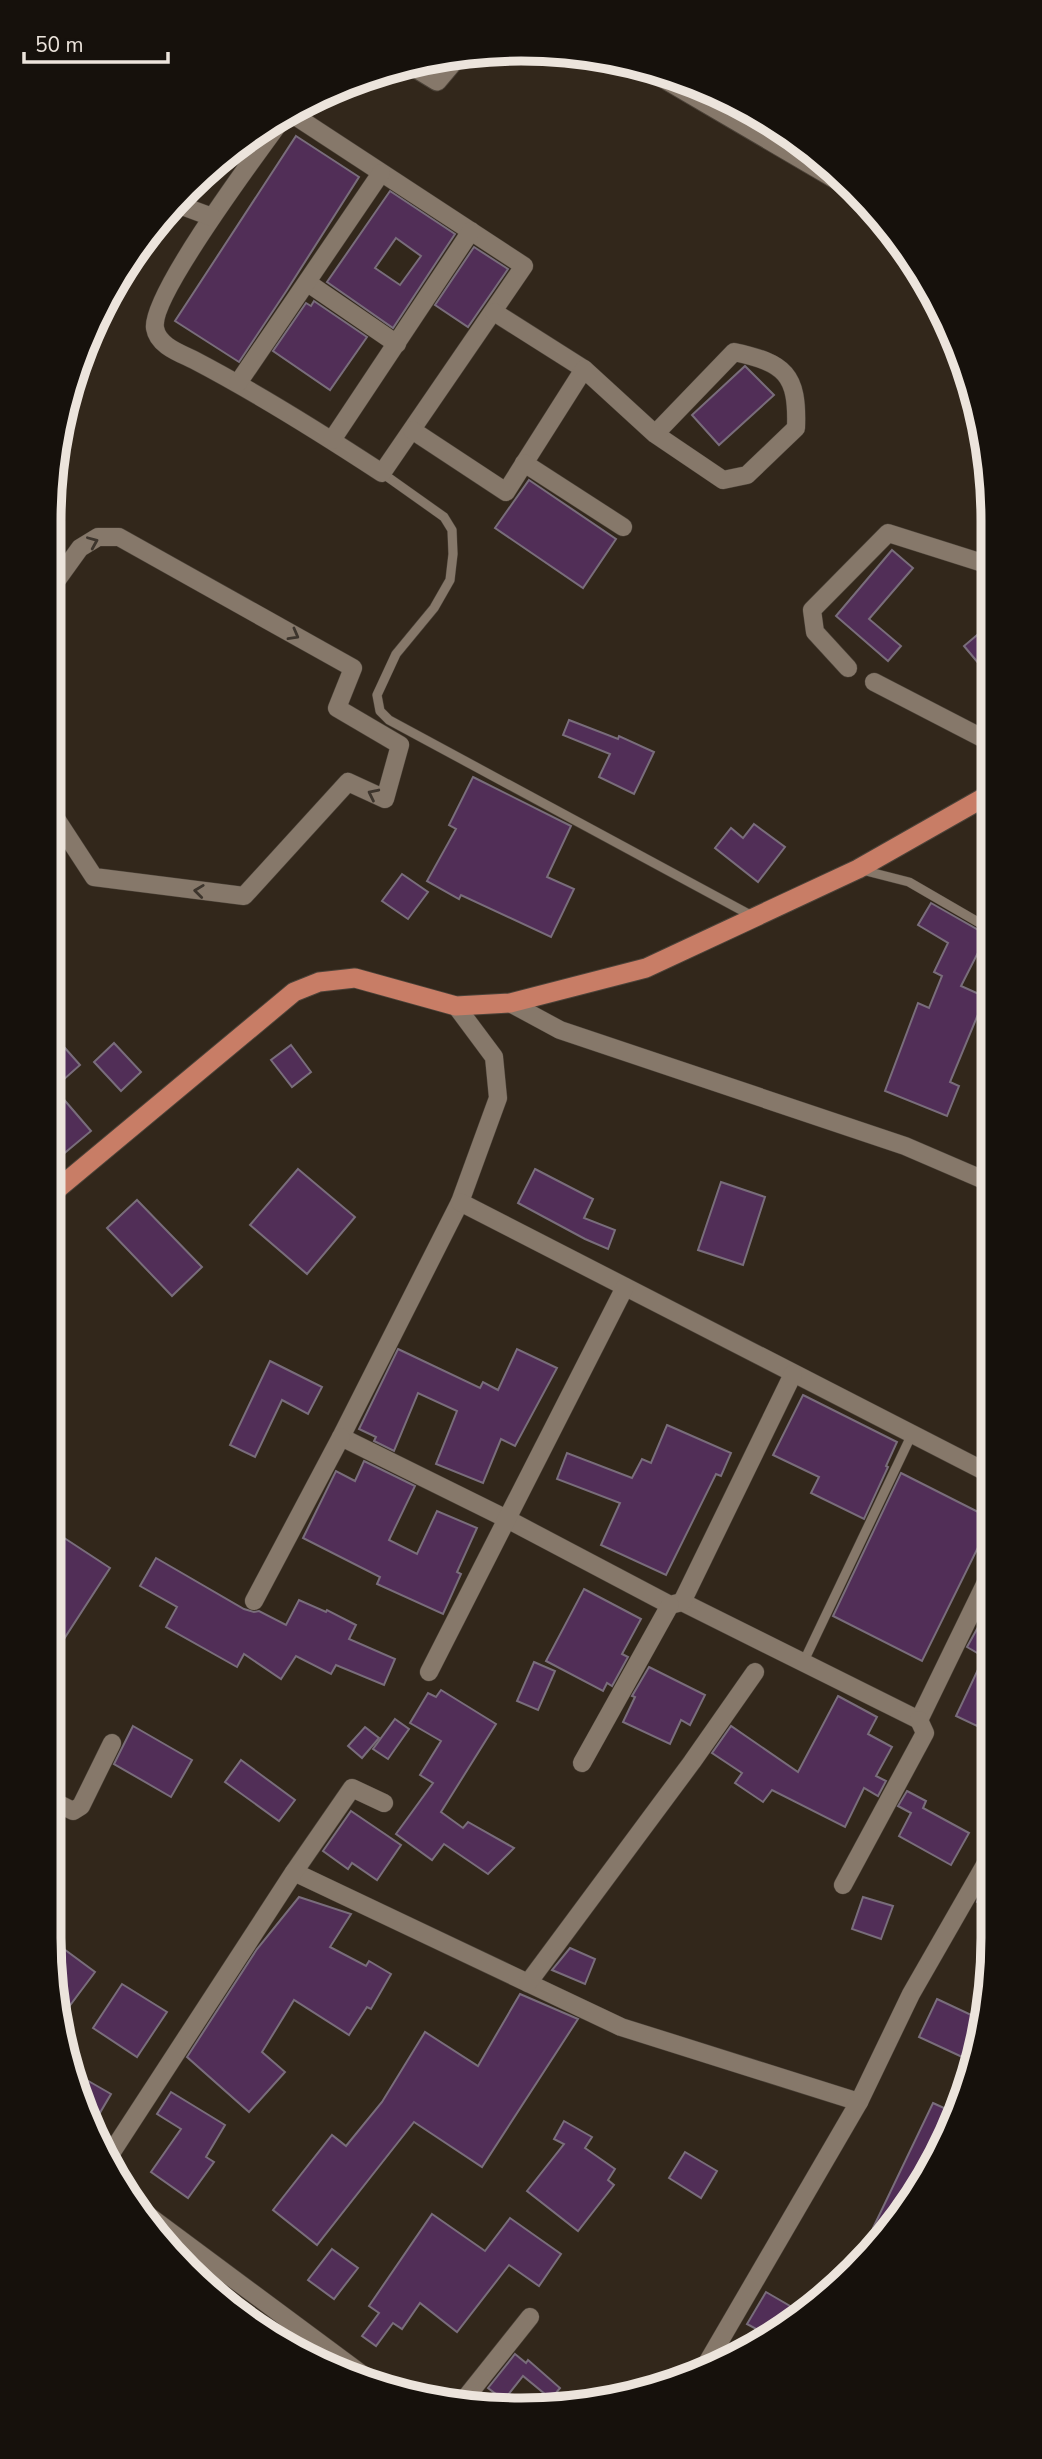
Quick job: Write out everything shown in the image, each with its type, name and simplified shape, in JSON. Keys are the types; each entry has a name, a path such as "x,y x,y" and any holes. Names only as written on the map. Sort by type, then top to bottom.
{"main road":[{"path":"61,1186 294,992 319,982 355,978 456,1006 510,1003 646,968 858,869 981,799"}],"street":[{"path":"422,72 437,81 449,67"},
{"path":"689,93 812,165"},
{"path":"269,137 191,249 155,317 155,330 163,344 238,383 382,473 524,266 299,119"},
{"path":"238,383 381,173"},
{"path":"185,207 212,217"},
{"path":"332,440 471,231"},
{"path":"308,283 397,344"},
{"path":"494,312 584,369 655,434 723,480 747,475 796,428 797,402 790,378 764,358 734,352 655,434"},
{"path":"412,430 506,492 584,369"},
{"path":"524,463 623,527"},
{"path":"848,668 815,632 813,610 888,533 981,562"},
{"path":"61,574 80,548 98,537 118,537 353,668 337,708 400,745 385,799 348,782 244,896 94,877 61,826"},
{"path":"874,682 981,738"},
{"path":"510,1003 560,1030 905,1146 981,1179"},
{"path":"254,1601 460,1202 498,1098 494,1057 456,1006"},
{"path":"460,1202 981,1469"},
{"path":"429,1671 625,1287"},
{"path":"582,1763 676,1604 793,1374"},
{"path":"341,1437 676,1604 919,1720 925,1733 844,1885"},
{"path":"919,1720 981,1593"},
{"path":"528,1983 692,1762 755,1672"},
{"path":"61,1805 73,1811 81,1806 111,1743"},
{"path":"113,2150 294,1872 352,1788 384,1803"},
{"path":"711,2356 859,2102 911,1994 981,1871"},
{"path":"294,1872 621,2027 859,2102"},
{"path":"161,2224 349,2364"},
{"path":"468,2395 530,2316"}],"lane":[{"path":"382,473 444,517 452,530 453,554 450,580 434,608 397,654 377,695 380,710 389,720 754,917"},
{"path":"858,869 909,882 981,924"},
{"path":"803,1663 912,1434"}],"building":[{"path":"296,136 359,177 239,362 175,321"},
{"path":"390,191 455,234 393,328 327,282","holes":["396,238 421,256 400,285 375,268"]},
{"path":"474,247 508,269 468,327 435,305"},
{"path":"314,301 367,337 330,390 273,351 306,303 311,306"},
{"path":"745,366 774,395 719,445 692,415"},
{"path":"529,480 616,539 583,588 495,528"},
{"path":"892,550 913,568 869,619 901,646 888,661 836,616"},
{"path":"981,632 981,666 964,646"},
{"path":"569,720 618,739 619,736 654,752 634,794 599,777 610,754 563,735"},
{"path":"473,777 571,826 547,877 574,889 551,937 461,895 459,899 427,881 456,829 449,825"},
{"path":"754,824 785,847 758,882 715,848 731,828 743,838"},
{"path":"402,874 428,892 408,919 382,901"},
{"path":"931,903 981,932 981,947 961,986 981,995 981,1013 950,1082 959,1086 947,1116 885,1091 918,1003 929,1008 942,976 934,972 948,943 918,925"},
{"path":"114,1043 141,1072 121,1091 94,1062"},
{"path":"61,1044 80,1065 61,1082"},
{"path":"291,1045 311,1072 292,1087 271,1060"},
{"path":"61,1096 91,1131 61,1156"},
{"path":"298,1169 355,1217 307,1274 250,1225"},
{"path":"535,1169 593,1199 584,1218 615,1230 608,1249 518,1203"},
{"path":"721,1182 765,1197 743,1265 698,1250"},
{"path":"137,1200 202,1267 172,1296 107,1228"},
{"path":"398,1349 480,1388 483,1382 498,1390 517,1349 557,1368 515,1446 501,1439 483,1483 436,1464 457,1411 418,1393 394,1451 374,1441 376,1437 359,1429"},
{"path":"270,1361 322,1387 308,1414 282,1400 255,1457 230,1445"},
{"path":"803,1395 897,1442 864,1519 811,1493 819,1477 773,1455"},
{"path":"667,1425 731,1453 721,1476 716,1474 666,1575 601,1545 620,1503 557,1479 567,1453 632,1478 642,1459 651,1463"},
{"path":"364,1461 415,1486 389,1540 417,1554 437,1511 477,1528 457,1572 461,1574 443,1614 377,1584 380,1577 303,1538 336,1471 355,1481"},
{"path":"901,1473 981,1513 981,1541 922,1661 833,1616"},
{"path":"61,1536 110,1568 61,1644"},
{"path":"156,1558 244,1609 259,1611 286,1625 299,1600 356,1625 349,1639 395,1659 384,1685 336,1665 331,1674 296,1656 281,1679 244,1654 237,1667 166,1627 177,1607 140,1586"},
{"path":"584,1589 641,1619 622,1654 628,1657 612,1686 607,1683 603,1691 546,1661"},
{"path":"981,1622 981,1655 967,1647"},
{"path":"534,1662 555,1671 538,1710 517,1701"},
{"path":"981,1663 981,1718 977,1726 956,1716"},
{"path":"649,1667 705,1695 690,1725 681,1720 670,1744 623,1722 635,1697 632,1696"},
{"path":"441,1690 496,1724 441,1812 463,1828 468,1822 514,1848 488,1874 444,1844 432,1860 396,1834 433,1783 420,1775 441,1741 410,1723 428,1693 436,1697"},
{"path":"838,1696 877,1717 868,1734 892,1747 876,1776 886,1781 878,1796 864,1788 845,1827 772,1790 763,1802 735,1783 742,1773 712,1753 731,1726 798,1772"},
{"path":"395,1719 409,1729 388,1759 373,1749"},
{"path":"133,1726 192,1760 171,1797 114,1764"},
{"path":"365,1727 379,1738 362,1758 348,1746"},
{"path":"241,1760 295,1800 279,1821 225,1782"},
{"path":"907,1791 926,1801 923,1808 969,1833 951,1865 899,1836 911,1813 898,1806"},
{"path":"351,1811 401,1845 377,1880 352,1863 348,1869 323,1851"},
{"path":"299,1897 351,1914 330,1947 366,1966 369,1961 391,1974 371,2009 367,2007 349,2035 294,2000 262,2052 285,2072 249,2112 187,2057 257,1949"},
{"path":"863,1897 893,1906 881,1939 852,1929"},
{"path":"61,1947 95,1972 67,2009"},
{"path":"570,1948 595,1959 585,1984 552,1970"},
{"path":"122,1984 167,2012 137,2057 93,2028"},
{"path":"520,1994 578,2019 482,2167 414,2122 317,2245 273,2210 332,2135 346,2146 382,2102 425,2032 478,2066"},
{"path":"937,1999 974,2016 965,2058 919,2037"},
{"path":"84,2078 111,2094 97,2117"},
{"path":"171,2092 225,2125 206,2157 214,2162 188,2198 151,2172 181,2129 157,2114"},
{"path":"933,2103 948,2110 919,2168 886,2218 876,2230 873,2228"},
{"path":"564,2121 592,2137 585,2148 615,2169 608,2180 614,2185 578,2231 527,2191 564,2144 554,2139"},
{"path":"685,2152 717,2171 701,2198 669,2178"},
{"path":"432,2214 485,2251 510,2218 561,2254 539,2286 509,2265 457,2332 420,2303 402,2329 393,2323 376,2346 362,2336 379,2313 369,2306"},
{"path":"332,2249 358,2268 334,2299 308,2280"},
{"path":"766,2292 794,2308 759,2331 747,2324"},
{"path":"515,2354 526,2363 528,2360 560,2388 553,2397 549,2397 523,2376 506,2397 500,2397 488,2388"}]}
